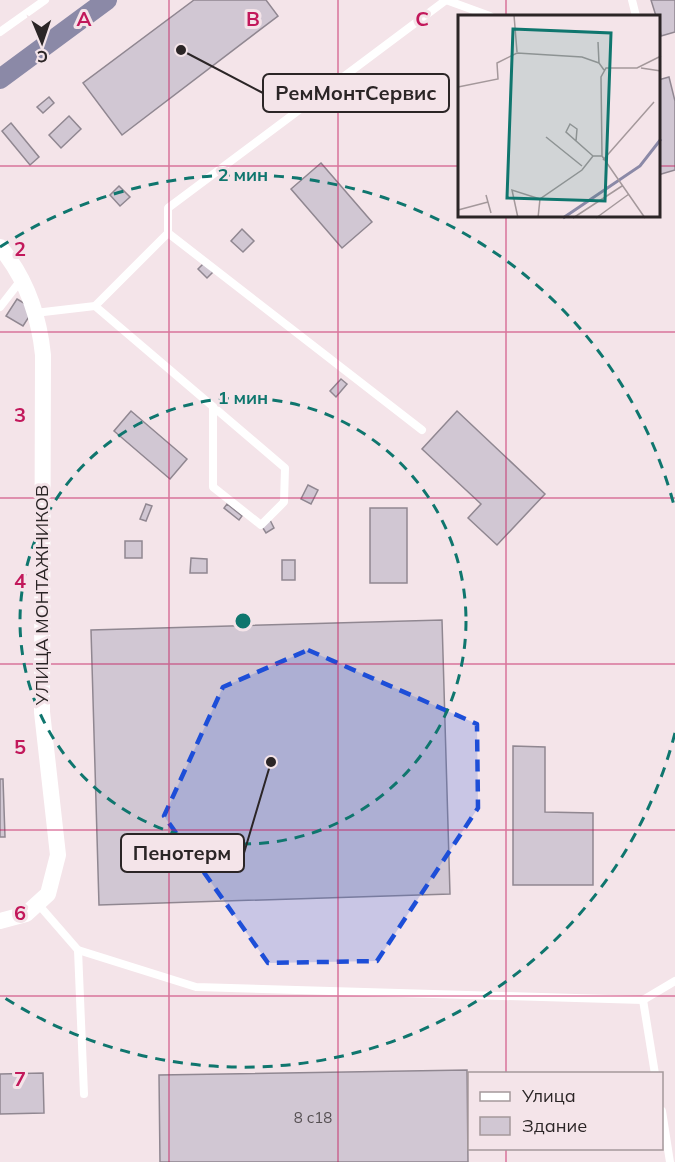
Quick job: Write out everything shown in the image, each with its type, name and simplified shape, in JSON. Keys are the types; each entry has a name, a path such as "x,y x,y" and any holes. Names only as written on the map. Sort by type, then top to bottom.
{"street":[{"name":"УЛИЦА МОНТАЖНИКОВ","path":"0,247 15,265 40,325 43,355 42,712 58,855 48,894 38,904"},
{"path":"0,921 26,914 38,904"}],"lane":[{"path":"0,32 45,0"},
{"path":"35,313 95,306 168,233 168,208 446,0 487,15"},
{"path":"632,0 636,15"},
{"path":"168,233 422,430"},
{"path":"0,307 21,280"},
{"path":"95,306 285,468 284,502 261,525 213,487 213,407"},
{"path":"38,904 78,950 196,987 643,1000 675,981"},
{"path":"78,950 84,1094"},
{"path":"643,1000 655,1072"},
{"path":"663,1117 670,1162"}],"highlighted area":[{"path":"308,650 477,724 478,808 377,961 268,963 164,816 223,687"}],"building":[{"path":"194,0 266,0 278,16 122,135 83,83"},
{"path":"651,0 675,0 675,32 661,36 660,15 656,15"},
{"path":"669,77 675,101 675,170 660,174 660,79"},
{"path":"49,97 54,103 43,113 37,107"},
{"path":"69,116 81,129 61,148 49,135"},
{"path":"11,123 39,157 30,165 2,131"},
{"path":"321,163 372,222 342,248 291,189"},
{"path":"119,186 130,197 120,206 110,195"},
{"path":"242,229 254,241 243,252 231,241"},
{"path":"204,263 213,272 207,278 198,269"},
{"path":"17,299 34,309 23,326 6,316"},
{"path":"341,379 347,384 336,397 330,391"},
{"path":"131,411 187,459 170,479 114,431"},
{"path":"457,411 545,494 497,545 468,518 481,504 422,449"},
{"path":"308,485 318,490 311,504 301,499"},
{"path":"146,504 152,506 146,521 140,519"},
{"path":"227,504 242,516 239,520 224,508"},
{"path":"370,508 407,508 407,583 370,583"},
{"path":"270,520 274,528 266,533 261,525"},
{"path":"125,541 142,541 142,558 125,558"},
{"path":"191,558 207,559 207,573 190,573"},
{"path":"282,560 295,560 295,580 282,580"},
{"path":"442,620 450,894 99,905 91,630"},
{"path":"513,746 545,747 545,812 593,813 593,885 513,885"},
{"path":"0,779 3,779 5,837 0,837"},
{"path":"467,1070 468,1162 160,1162 159,1075"},
{"path":"43,1073 44,1113 0,1114 0,1074"}],"waterway":[{"path":"0,79 107,0"}],"place":[{"name":"РемМонтСервис","path":"181,50"},
{"name":"Пенотерм","path":"271,762"}]}
